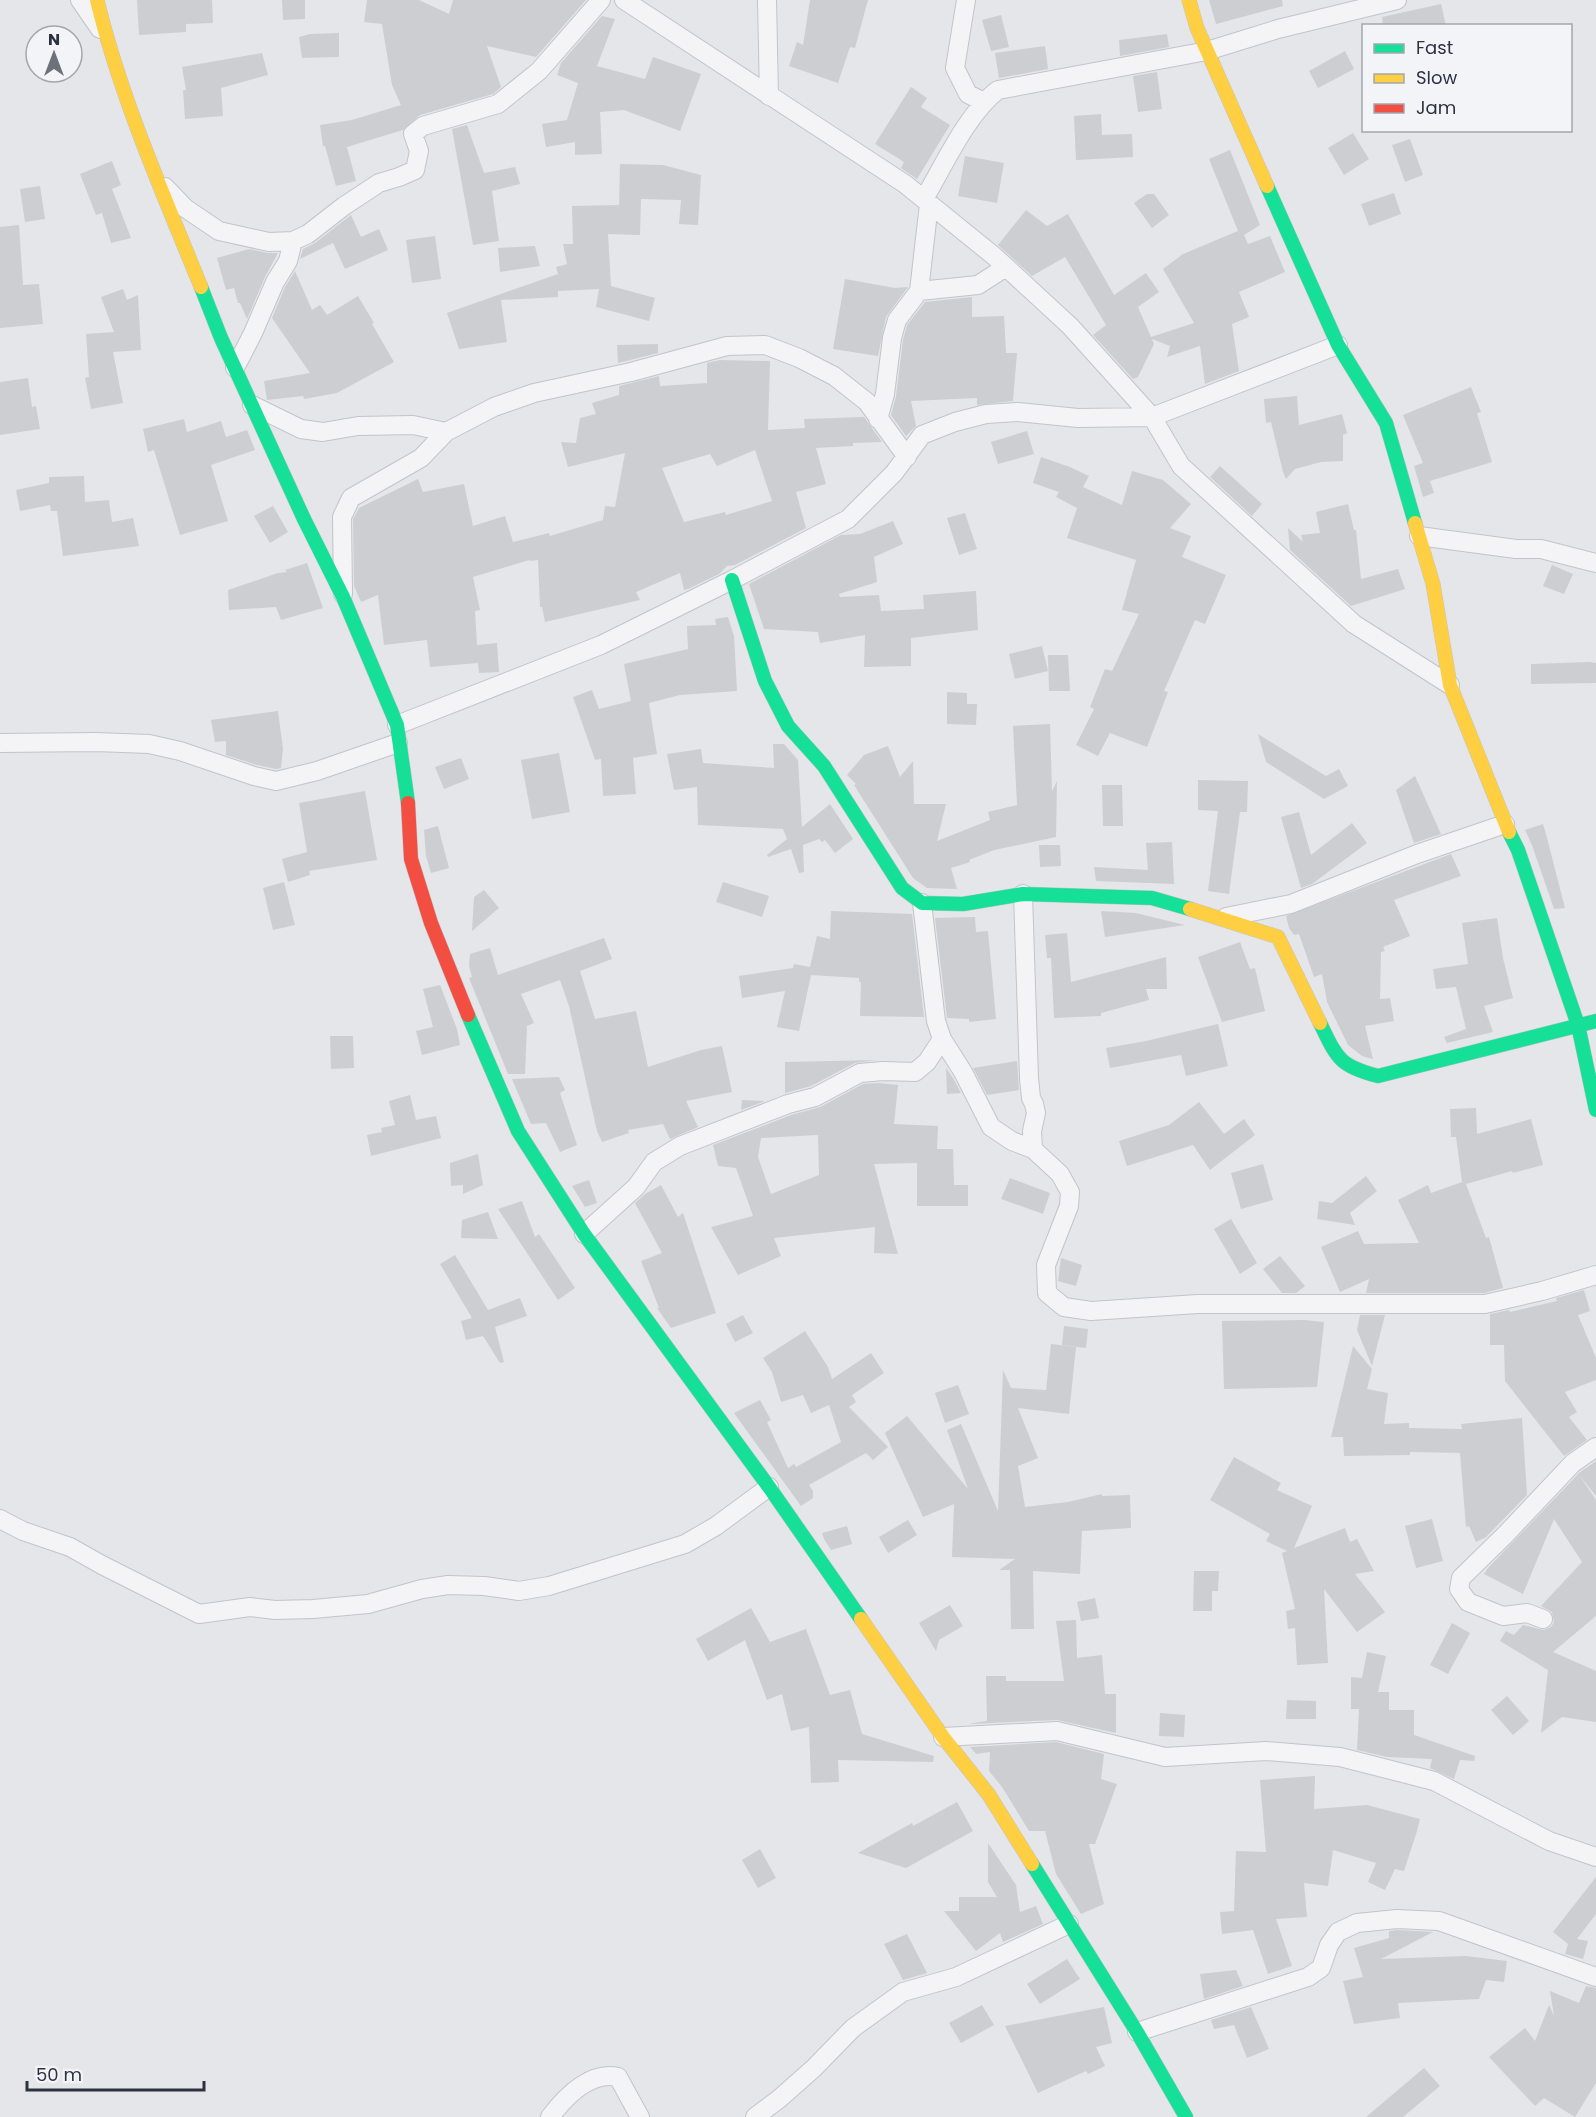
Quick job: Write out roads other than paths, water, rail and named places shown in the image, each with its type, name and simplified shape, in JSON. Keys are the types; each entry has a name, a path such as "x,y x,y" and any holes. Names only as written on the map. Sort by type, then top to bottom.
{"street":[{"path":"80,0 106,37"},
{"path":"97,0 106,37 131,112 235,368 304,519 343,597 398,725 398,743 407,794 411,859 431,923 488,1065 518,1131 584,1234 768,1487 943,1737 989,1795 1137,2032 1186,2117"},
{"path":"157,179 185,208 219,231 269,242 293,241 308,234 379,183 415,170 419,151 413,134 423,126 498,104 539,71 600,0"},
{"path":"624,0 905,184 1006,267 1071,326 1152,417 1181,466 1354,624 1450,685"},
{"path":"767,0 768,96"},
{"path":"966,0 955,68 968,94 984,102"},
{"path":"1189,0 1197,28 1338,345 1386,423 1433,584 1450,685 1505,824 1518,850 1578,1025 1596,1110"},
{"path":"878,419 885,394 892,338 897,320 919,291 927,202 969,124 984,102 998,90 1207,51 1278,29 1397,0"},
{"path":"235,368 275,282 288,261 293,241"},
{"path":"919,291 978,285 1006,267"},
{"path":"343,597 342,517 351,498 421,458 446,432 494,407 534,393 631,372 727,346 765,345 799,358 834,376 867,402 906,457"},
{"path":"398,725 601,645 848,519 894,473 922,435 955,422 986,414 1018,412 1078,418 1152,417 1338,345"},
{"path":"252,405 301,429 323,432 358,426 413,425 446,432"},
{"path":"1419,536 1516,549 1541,549 1596,563"},
{"path":"732,580 765,681 788,726 824,766 902,888 922,903 963,904 1023,894 1152,898 1224,918 1278,937 1336,1055 1355,1070 1378,1076 1596,1021"},
{"path":"0,743 149,744 180,751 276,781 317,771 398,743"},
{"path":"1224,918 1291,904 1418,854 1505,824"},
{"path":"1023,894 1029,1078 1031,1098 1036,1113 1032,1131 1033,1149"},
{"path":"922,903 936,1021 942,1039 963,1072 991,1127 1012,1141 1033,1149 1060,1174 1070,1192 1069,1206 1046,1264 1047,1293 1064,1307 1091,1311 1198,1304 1485,1304 1542,1291 1596,1275"},
{"path":"584,1234 636,1187 654,1162 680,1146 788,1104 815,1097 860,1073 915,1072 927,1062 942,1039"},
{"path":"1544,1619 1527,1613 1503,1616 1468,1602 1459,1589 1461,1578 1573,1463 1596,1447"},
{"path":"0,1519 23,1531 70,1547 199,1614 250,1607 303,1610 368,1604 422,1589 448,1585 484,1586 519,1591 549,1586 685,1544 716,1526 768,1487"},
{"path":"943,1737 1057,1731 1166,1757 1266,1751 1340,1757 1434,1781 1549,1841 1596,1857"},
{"path":"1137,2032 1308,1977 1321,1968 1329,1945 1338,1932 1357,1923 1397,1919 1439,1921 1596,1977"},
{"path":"755,2117 814,2068 853,2028 903,1992 956,1977 1069,1924"},
{"path":"550,2117 578,2087 605,2074 618,2077 640,2117"}]}
